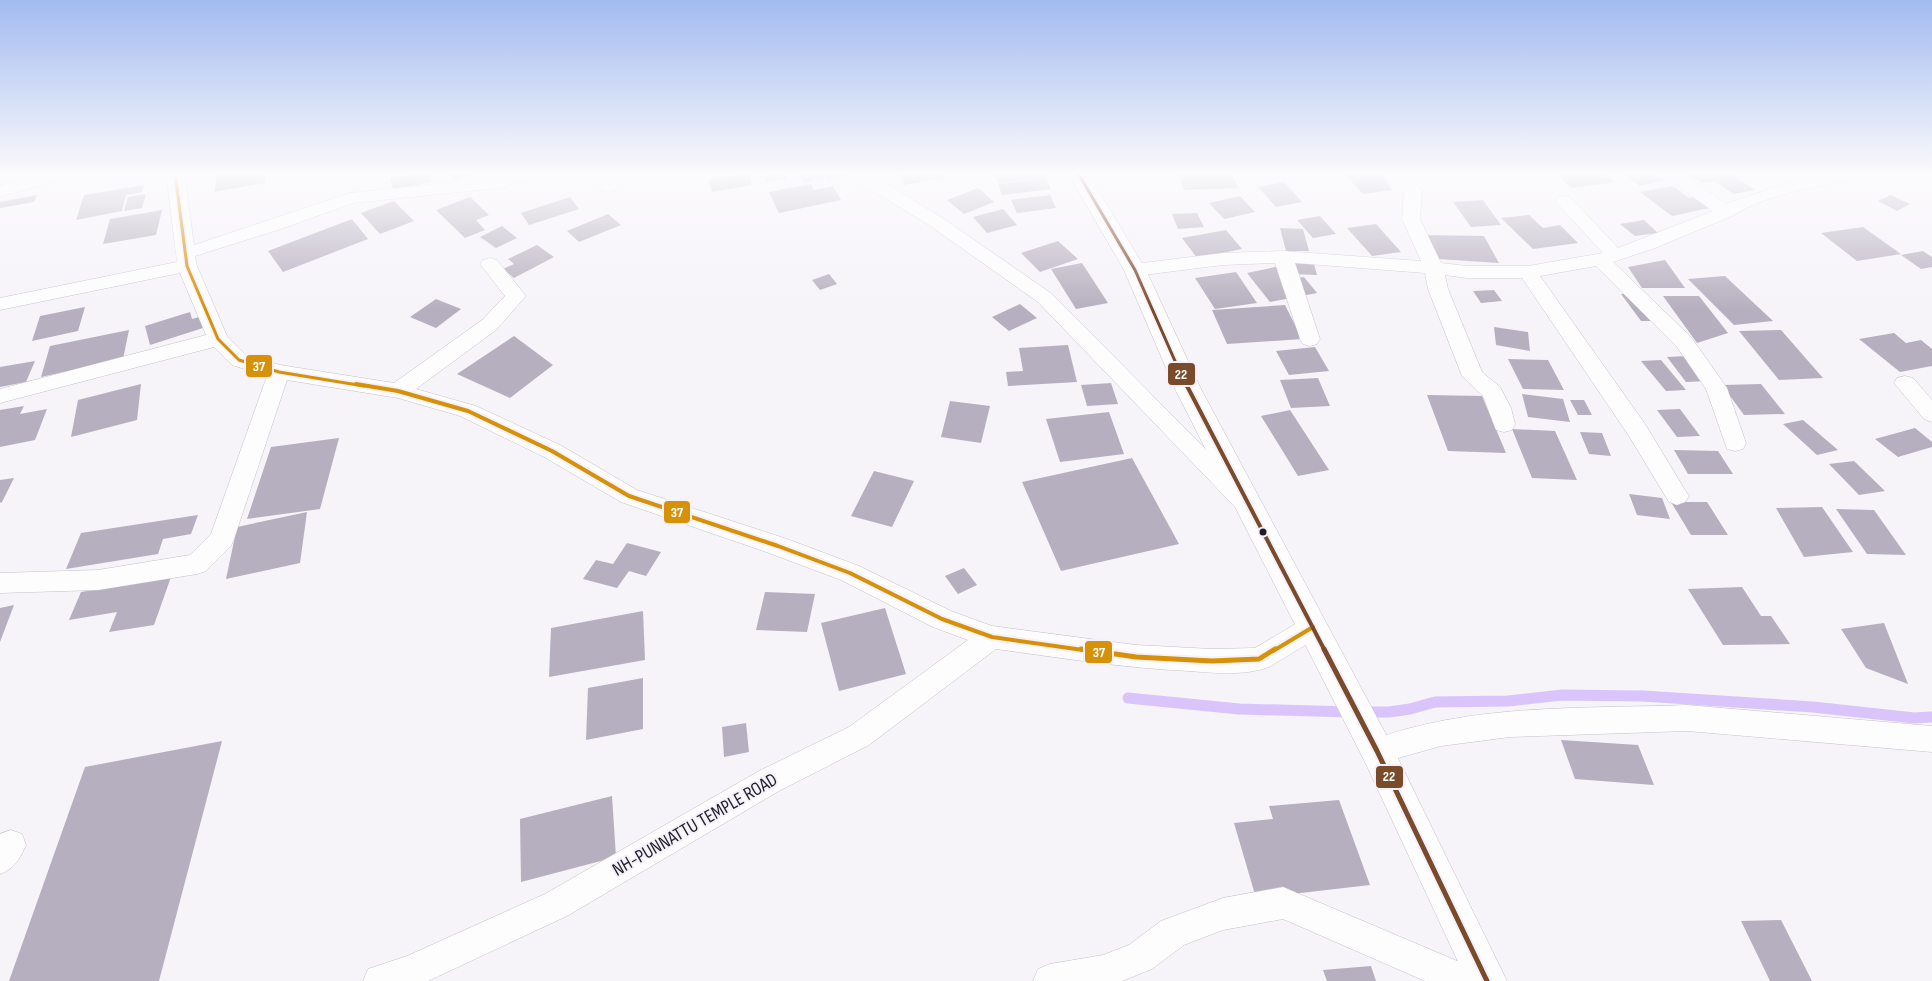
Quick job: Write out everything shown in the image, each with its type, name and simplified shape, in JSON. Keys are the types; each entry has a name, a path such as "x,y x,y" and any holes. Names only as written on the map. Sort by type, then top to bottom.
{"main road":[{"path":"1105,219 1135,270 1188,389 1373,742 1487,981"}],"street":[{"path":"181,219 186,260 218,339 239,360 279,372 398,391 468,411 552,451 629,496 778,546 850,573 942,619 992,637 1136,657 1212,660 1259,659 1313,627"},
{"path":"0,304 186,260 292,219"},
{"path":"931,219 1045,298 1253,511"},
{"path":"1411,219 1434,268 1438,289 1471,371 1495,398 1504,424"},
{"path":"1578,219 1607,257 1684,342 1716,388 1735,443"},
{"path":"1135,270 1223,259 1283,257 1394,264 1467,272 1528,272 1607,257 1648,244 1709,219"},
{"path":"1283,257 1310,339"},
{"path":"398,391 489,325 516,296 490,264"},
{"path":"1528,272 1637,430 1677,496"},
{"path":"0,396 218,339"},
{"path":"0,583 98,580 197,564 222,539 279,372"},
{"path":"1905,383 1932,414"},
{"name":"NH-PUNNATTU TEMPLE ROAD","path":"380,981 410,972 556,905 769,781 859,736 992,637"},
{"path":"1373,742 1510,724 1687,718 1932,739"},
{"path":"1050,981 1102,972 1140,957 1173,933 1223,914 1282,903 1464,981"}],"building":[{"path":"110,219 160,219 156,235 103,244"},
{"path":"352,219 368,239 283,272 268,251"},
{"path":"366,219 412,219 414,221 380,234"},
{"path":"445,219 479,219 476,220 485,230 465,238"},
{"path":"525,219 548,219 529,225"},
{"path":"596,219 614,219 621,225 579,242 567,231"},
{"path":"975,219 1012,219 1017,225 987,233"},
{"path":"1174,219 1200,219 1204,227 1178,229"},
{"path":"1322,219 1336,234 1313,238 1297,220"},
{"path":"1465,219 1497,219 1501,225 1471,227"},
{"path":"1502,219 1533,219 1543,228 1560,225 1578,243 1533,249"},
{"path":"1644,220 1658,233 1635,236 1620,224"},
{"path":"1376,224 1401,252 1372,256 1347,228"},
{"path":"502,226 517,238 496,248 480,237"},
{"path":"1863,227 1901,254 1857,261 1821,233"},
{"path":"1280,228 1303,229 1309,251 1286,251"},
{"path":"1226,230 1242,249 1197,258 1182,238"},
{"path":"1422,235 1484,236 1499,263 1438,259"},
{"path":"1058,241 1078,259 1040,272 1021,253"},
{"path":"537,245 554,257 514,278 503,269 514,264 508,259"},
{"path":"1923,251 1932,257 1932,267 1921,269 1901,255"},
{"path":"1665,260 1685,288 1642,288 1628,267"},
{"path":"1082,263 1108,303 1076,309 1051,269"},
{"path":"1290,263 1314,264 1317,275 1292,274"},
{"path":"1280,266 1291,279 1304,277 1317,293 1270,302 1247,273"},
{"path":"1236,272 1257,303 1215,309 1195,278"},
{"path":"829,274 837,284 820,290 812,280"},
{"path":"1725,276 1773,321 1734,325 1688,279"},
{"path":"1494,290 1502,301 1481,303 1473,291"},
{"path":"1640,293 1661,321 1641,321 1621,294"},
{"path":"1663,296 1699,296 1728,333 1697,343"},
{"path":"436,299 461,309 436,328 410,317"},
{"path":"1020,304 1037,318 1009,331 992,317"},
{"path":"1285,305 1302,339 1227,344 1212,310"},
{"path":"85,307 78,331 32,341 40,316"},
{"path":"190,312 192,319 199,317 203,328 150,345 145,326"},
{"path":"1494,327 1528,332 1530,351 1496,345"},
{"path":"129,330 123,359 41,377 50,346"},
{"path":"1781,330 1823,378 1779,380 1739,331"},
{"path":"1894,333 1906,343 1921,340 1932,349 1932,366 1900,372 1859,339"},
{"path":"514,336 553,365 510,398 457,374"},
{"path":"1068,345 1077,382 1008,386 1006,372 1023,371 1019,348"},
{"path":"1315,347 1329,371 1289,375 1276,351"},
{"path":"1688,356 1708,381 1686,382 1667,357"},
{"path":"1508,359 1548,360 1564,390 1523,389"},
{"path":"1661,360 1686,390 1666,391 1641,361"},
{"path":"35,361 26,382 0,387 0,367"},
{"path":"1318,378 1330,406 1291,408 1280,380"},
{"path":"1111,383 1118,404 1087,406 1081,385"},
{"path":"141,384 137,420 71,437 78,400"},
{"path":"1761,384 1785,414 1744,415 1722,385"},
{"path":"1522,394 1563,399 1570,422 1528,417"},
{"path":"1427,395 1482,396 1506,453 1448,451"},
{"path":"1570,400 1584,400 1592,415 1578,415"},
{"path":"950,401 990,406 981,443 941,437"},
{"path":"24,406 20,414 47,409 35,440 0,447 0,410"},
{"path":"1680,409 1700,436 1677,437 1657,410"},
{"path":"1290,410 1329,470 1298,476 1261,416"},
{"path":"1109,412 1124,454 1060,462 1046,419"},
{"path":"1803,420 1838,450 1817,455 1783,424"},
{"path":"1915,428 1932,442 1932,447 1898,457 1875,439"},
{"path":"1512,429 1555,431 1577,480 1532,478"},
{"path":"1580,432 1602,433 1611,456 1589,454"},
{"path":"339,438 320,509 247,519 271,447"},
{"path":"1674,450 1718,451 1733,474 1688,474"},
{"path":"1132,458 1179,544 1061,571 1022,482"},
{"path":"1854,461 1885,491 1859,495 1829,464"},
{"path":"874,471 914,481 892,527 851,516"},
{"path":"14,478 2,502 0,503 0,480"},
{"path":"1629,494 1662,498 1670,519 1637,515"},
{"path":"1671,502 1707,502 1728,535 1691,535"},
{"path":"1822,507 1853,552 1804,557 1776,508"},
{"path":"1836,509 1874,510 1906,555 1867,554"},
{"path":"307,512 300,563 226,579 237,527"},
{"path":"198,515 191,534 163,539 158,554 66,569 81,533"},
{"path":"627,543 661,552 646,576 629,571 617,588 583,579 596,560 613,564"},
{"path":"964,568 977,585 958,594 945,576"},
{"path":"171,577 154,625 109,632 117,612 69,620 81,592"},
{"path":"1742,587 1761,616 1771,616 1790,644 1723,645 1688,589"},
{"path":"765,592 815,594 807,632 756,630"},
{"path":"14,605 0,642 0,608"},
{"path":"885,608 906,674 839,691 821,623"},
{"path":"643,611 645,660 549,677 551,628"},
{"path":"1884,623 1908,684 1866,668 1841,629"},
{"path":"643,678 643,729 586,740 588,688"},
{"path":"746,723 749,752 724,757 722,727"},
{"path":"1561,740 1638,745 1654,785 1575,779"},
{"path":"222,741 159,981 9,981 85,767"},
{"path":"612,796 616,857 521,882 520,819"},
{"path":"1339,800 1370,885 1256,898 1234,823 1273,819 1269,806"},
{"path":"1781,920 1812,981 1770,981 1741,921"},
{"path":"1371,966 1376,981 1327,981 1323,970"}],"waterway":[{"path":"1363,712 1389,712 1410,709 1435,702 1508,701 1562,695 1643,696 1813,707 1914,718 1932,717"},
{"path":"1128,698 1239,709 1350,712"}],"transit line":[{"name":"37","path":"181,219 187,266 218,339 239,360 279,372 398,391 468,411 552,451 629,496 778,546 850,573 942,619 992,637 1136,657 1212,661 1259,659 1313,627"},
{"name":"22","path":"1105,219 1135,270 1188,389 1377,751 1487,981"}]}
